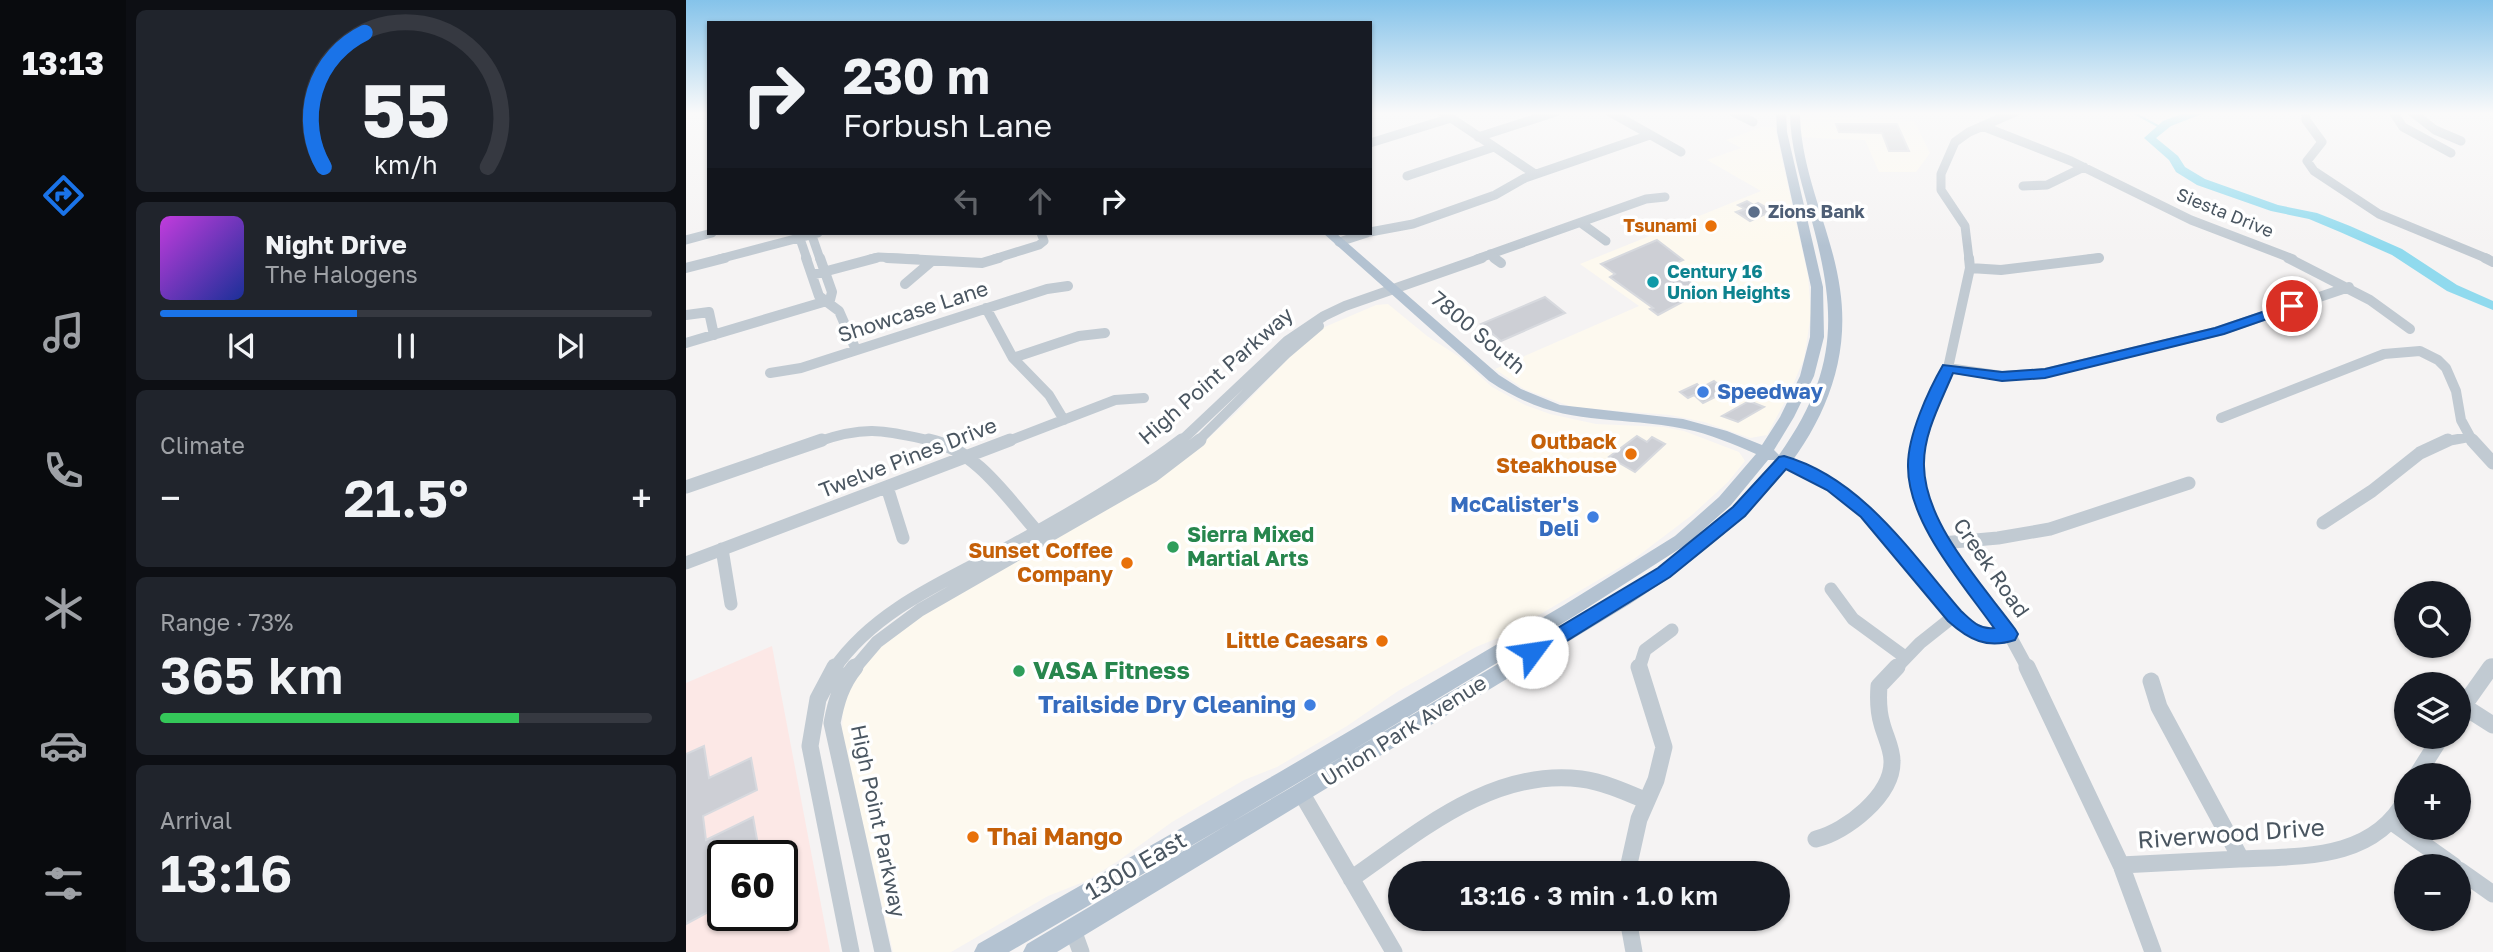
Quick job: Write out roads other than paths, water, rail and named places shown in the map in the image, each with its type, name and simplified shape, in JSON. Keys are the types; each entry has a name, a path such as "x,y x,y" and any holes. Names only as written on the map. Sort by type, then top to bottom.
{"main road":[{"name":"Union Park Avenue","path":"1294,787 1681,540 1725,501 1765,452 1793,406 1807,376 1818,324 1815,276 1787,156"},
{"name":"Union Park Avenue","path":"1294,787 1651,580 1704,542 1739,512 1784,461 1801,436 1823,390 1834,354 1837,323 1833,279 1801,156"},
{"name":"7800 South","path":"1334,237 1494,378 1535,402 1580,415 1690,425 1784,461"},
{"path":"1651,580 1663,563 1683,544 1681,540"},
{"name":"1300 East","path":"1035,952 1294,787"},
{"name":"1300 East","path":"986,952 1294,787"}],"street":[{"path":"1407,176 1466,156"},
{"path":"1508,156 1535,174"},
{"path":"1372,231 1413,224 1495,195 1535,174 1587,156"},
{"name":"Creek Road","path":"1949,156 1941,174 1941,190 1965,226 1970,268 1948,368 1920,434 1916,466 1922,499 1942,542 2009,634 2035,681 2121,865 2154,952"},
{"name":"Siesta Drive","path":"2058,156 2174,213 2286,256 2349,287 2410,329"},
{"path":"2311,156 2307,161 2314,171 2379,214 2473,251 2493,262"},
{"path":"2023,186 2047,185 2084,167"},
{"name":"High Point Parkway","path":"851,952 810,746 810,725 814,704 839,660 864,634 908,603 1123,495 1202,439 1309,332 1332,318 1375,303 1395,290 1490,254 1646,199 1665,197"},
{"path":"1581,223 1606,241"},
{"path":"686,240 707,234"},
{"path":"686,268 799,235 819,296 830,300 842,314 856,350"},
{"path":"815,235 832,292 830,300"},
{"path":"812,275 878,257 982,263 1041,238"},
{"path":"1490,254 1501,263"},
{"path":"1970,268 2001,270 2099,258"},
{"path":"905,284 932,261"},
{"name":"Showcase Lane","path":"770,373 801,368 1047,289 1068,286"},
{"path":"1948,368 2002,376 2045,373 2219,331 2349,287"},
{"path":"686,343 830,300"},
{"path":"986,308 1013,358 1049,396 1063,419"},
{"path":"686,315 709,312 715,335"},
{"path":"1013,358 1079,335 1105,333"},
{"path":"2221,418 2384,354 2412,349 2424,351 2438,361 2452,377 2461,422 2469,437 2493,463"},
{"name":"Twelve Pines Drive","path":"686,563 1115,400 1144,398"},
{"path":"686,487 831,436 859,429 878,429 944,443 967,457 1041,536"},
{"path":"2323,523 2376,489 2418,451 2447,439 2469,437"},
{"path":"1784,461 1833,486 1867,512 1954,616 1971,631 1985,637 2009,634"},
{"path":"1942,542 1998,538 2050,529 2189,483"},
{"path":"887,486 903,538"},
{"name":"High Point Parkway","path":"883,952 834,736 832,723 836,702 845,679 859,660 898,624 1041,536"},
{"path":"722,549 731,604"},
{"path":"1831,589 1835,600 1844,611 1905,657"},
{"path":"1816,839 1832,836 1843,830 1887,787 1892,773 1892,760 1877,695 1884,678 1954,616"},
{"path":"1629,861 1664,747 1647,697 1639,660 1648,646 1672,630"},
{"path":"2471,695 2493,665"},
{"path":"2151,681 2159,707 2241,859"},
{"path":"2471,714 2493,725"},
{"path":"1351,879 1460,807 1488,792 1516,782 1545,777 1580,779 1614,787 1647,802"},
{"path":"1294,787 1394,952"},
{"name":"Riverwood Drive","path":"2121,865 2321,855 2348,849 2378,834 2394,819"},
{"path":"2392,822 2437,854"},
{"path":"2471,878 2493,894"},
{"path":"1073,930 1081,952"},
{"path":"1631,931 1634,952"}],"waterway":[{"path":"2172,156 2180,169 2201,182 2275,208 2313,216 2345,229 2397,252 2452,288 2493,306"}],"place":[{"name":"Zions Bank","path":"1754,212"},
{"name":"Tsunami","path":"1711,226"},
{"name":"Century 16 Union Heights","path":"1653,282"},
{"name":"Speedway","path":"1703,392"},
{"name":"Outback Steakhouse","path":"1631,454"},
{"name":"McCalister's Deli","path":"1593,517"},
{"name":"Sierra Mixed Martial Arts","path":"1173,547"},
{"name":"Sunset Coffee Company","path":"1127,563"},
{"name":"Little Caesars","path":"1382,641"},
{"name":"VASA Fitness","path":"1019,671"},
{"name":"Trailside Dry Cleaning","path":"1310,705"},
{"name":"Thai Mango","path":"973,837"}]}
